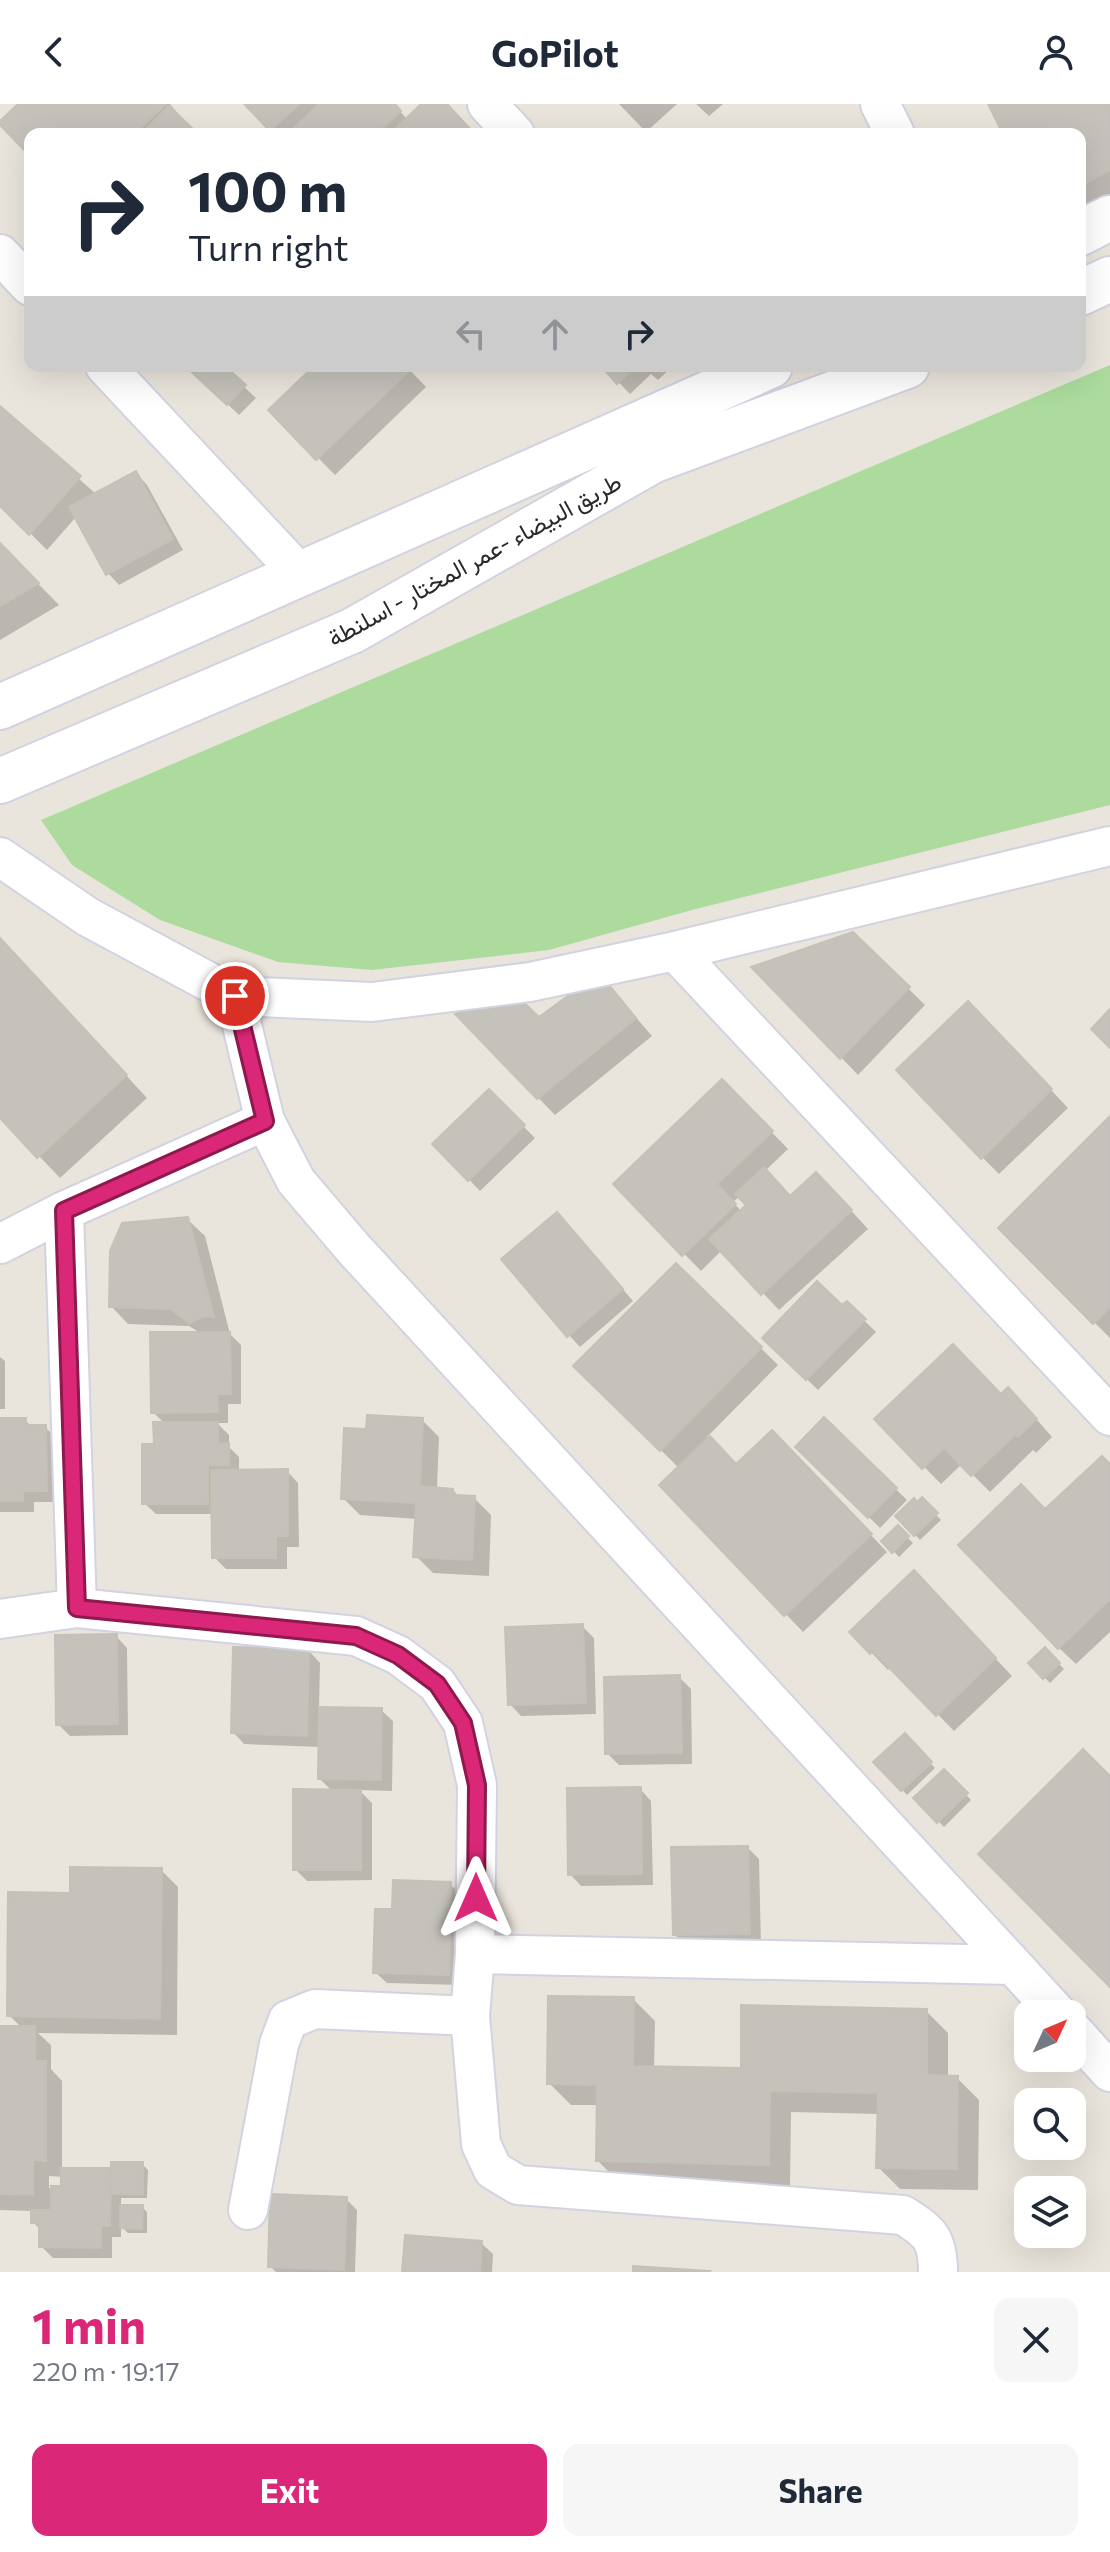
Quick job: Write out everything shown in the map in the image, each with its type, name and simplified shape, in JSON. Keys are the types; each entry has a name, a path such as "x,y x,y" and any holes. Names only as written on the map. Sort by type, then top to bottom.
{"main road":[{"path":"1086,230 1110,218"},
{"path":"1086,290 1110,279"},
{"name":"طريق البيضاء -عمر المختار - اسلنطة","path":"0,707 301,575 746,372"},
{"name":"طريق البيضاء -عمر المختار - اسلنطة","path":"0,781 352,631 652,461 891,372"}],"street":[{"path":"487,104 509,128"},
{"path":"880,104 892,128"},
{"path":"0,254 24,280"},
{"path":"111,372 301,575"},
{"path":"0,857 88,917 235,996 372,1002 530,982 675,951 1110,846"},
{"path":"675,951 1110,1416"},
{"path":"235,996 265,1121 296,1181 353,1248 1045,2000"},
{"path":"0,1244 64,1211 265,1121"},
{"path":"64,1211 77,1608"},
{"path":"0,1619 77,1608 356,1636 398,1655 437,1684 463,1723 477,1785 475,1954 470,2016 481,2144 493,2170 518,2185 903,2215 927,2230 938,2251 938,2272"},
{"path":"475,1954 1013,1965"},
{"path":"248,2210 279,2044 288,2020 315,2009 470,2016"},
{"path":"1086,2045 1110,2072"}],"green space":[{"path":"1110,365 1110,805 692,910 549,950 372,970 278,962 160,920 72,865 41,820"}],"building":[{"path":"18,104 166,104 140,128 24,128 24,150 0,125 0,121"},
{"path":"244,104 299,104 273,128 267,128"},
{"path":"319,104 395,104 401,111 383,128 293,128"},
{"path":"421,104 447,104 469,128 396,128"},
{"path":"988,104 1110,104 1110,170 1086,183 1086,128 1000,128"},
{"path":"169,106 192,128 147,128"},
{"path":"191,372 232,372 246,385 227,405"},
{"path":"308,372 408,372 316,460 268,410"},
{"path":"606,372 630,372 617,384"},
{"path":"0,406 81,476 29,535 0,506"},
{"path":"136,471 173,539 106,575 69,507"},
{"path":"0,543 39,583 0,606"},
{"path":"853,932 910,987 840,1059 751,967"},
{"path":"0,938 127,1075 37,1158 0,1118"},
{"path":"599,973 636,1018 537,1099 455,1014 517,996 539,1017"},
{"path":"968,1001 1052,1089 981,1159 896,1070"},
{"path":"1110,1009 1110,1048 1091,1029"},
{"path":"722,1079 773,1131 717,1184 736,1204 682,1256 613,1184"},
{"path":"489,1089 525,1125 468,1181 432,1144"},
{"path":"1110,1116 1110,1307 1093,1324 998,1228"},
{"path":"764,1167 790,1196 816,1172 852,1210 761,1295 709,1239 746,1205 735,1194"},
{"path":"557,1212 623,1289 567,1337 501,1259"},
{"path":"188,1217 214,1317 205,1316 190,1323 170,1309 109,1307 110,1251 122,1223"},
{"path":"676,1263 762,1347 660,1451 573,1366"},
{"path":"817,1281 842,1305 847,1301 866,1319 806,1380 762,1338"},
{"path":"150,1332 230,1332 231,1394 217,1394 218,1412 151,1413"},
{"path":"953,1344 1001,1394 1008,1387 1037,1419 971,1476 944,1448 922,1469 874,1419"},
{"path":"367,1415 423,1418 420,1486 453,1489 453,1495 475,1496 472,1560 413,1557 416,1503 341,1499 344,1428 366,1429"},
{"path":"824,1417 897,1488 868,1518 795,1447"},
{"path":"0,1418 26,1418 25,1425 46,1425 47,1491 23,1491 23,1501 0,1501"},
{"path":"153,1422 218,1422 218,1444 229,1443 229,1465 208,1465 208,1504 142,1504 142,1444 154,1444"},
{"path":"772,1430 872,1534 784,1616 659,1485 710,1436 736,1464"},
{"path":"1102,1456 1110,1464 1110,1599 1058,1649 958,1545 1021,1484 1045,1509"},
{"path":"288,1469 288,1536 276,1536 276,1558 212,1558 211,1470"},
{"path":"922,1497 938,1513 914,1536 895,1516 914,1498 917,1502"},
{"path":"898,1525 909,1536 892,1553 881,1541"},
{"path":"914,1570 996,1658 936,1716 873,1651 870,1654 849,1632"},
{"path":"583,1624 586,1703 508,1705 505,1627"},
{"path":"117,1634 118,1724 56,1725 55,1635"},
{"path":"233,1647 309,1649 307,1736 231,1733"},
{"path":"1045,1647 1060,1663 1043,1679 1028,1663"},
{"path":"680,1675 682,1753 605,1754 604,1677"},
{"path":"319,1707 382,1708 381,1780 318,1779"},
{"path":"905,1733 932,1762 901,1791 873,1762"},
{"path":"1083,1749 1110,1776 1110,1987 978,1854"},
{"path":"944,1769 968,1793 937,1823 913,1798"},
{"path":"641,1787 642,1874 568,1875 567,1788"},
{"path":"293,1789 361,1790 361,1870 293,1870"},
{"path":"748,1846 750,1934 673,1935 671,1847"},
{"path":"70,1867 162,1868 160,2019 7,2016 8,1892 70,1893"},
{"path":"393,1880 451,1882 449,1975 373,1973 375,1909 392,1909"},
{"path":"548,1996 634,1997 633,2066 741,2068 741,2005 927,2009 927,2075 958,2076 957,2169 876,2168 878,2093 770,2091 769,2165 596,2161 597,2085 547,2084"},
{"path":"0,2026 35,2026 35,2061 46,2061 46,2161 33,2160 33,2195 0,2194"},
{"path":"111,2162 143,2162 143,2194 110,2194"},
{"path":"61,2168 111,2168 110,2226 101,2226 101,2248 39,2247 39,2223 31,2223 31,2210 51,2210 51,2186 61,2186"},
{"path":"270,2194 347,2197 344,2270 268,2267"},
{"path":"120,2205 143,2205 142,2229 120,2228"},
{"path":"405,2235 482,2241 480,2272 402,2272"},
{"path":"633,2266 710,2271 633,2272"}],"route":[{"path":"235,996 265,1121 64,1211 77,1608 356,1636 398,1655 437,1684 463,1723 477,1785 476,1898"}]}
